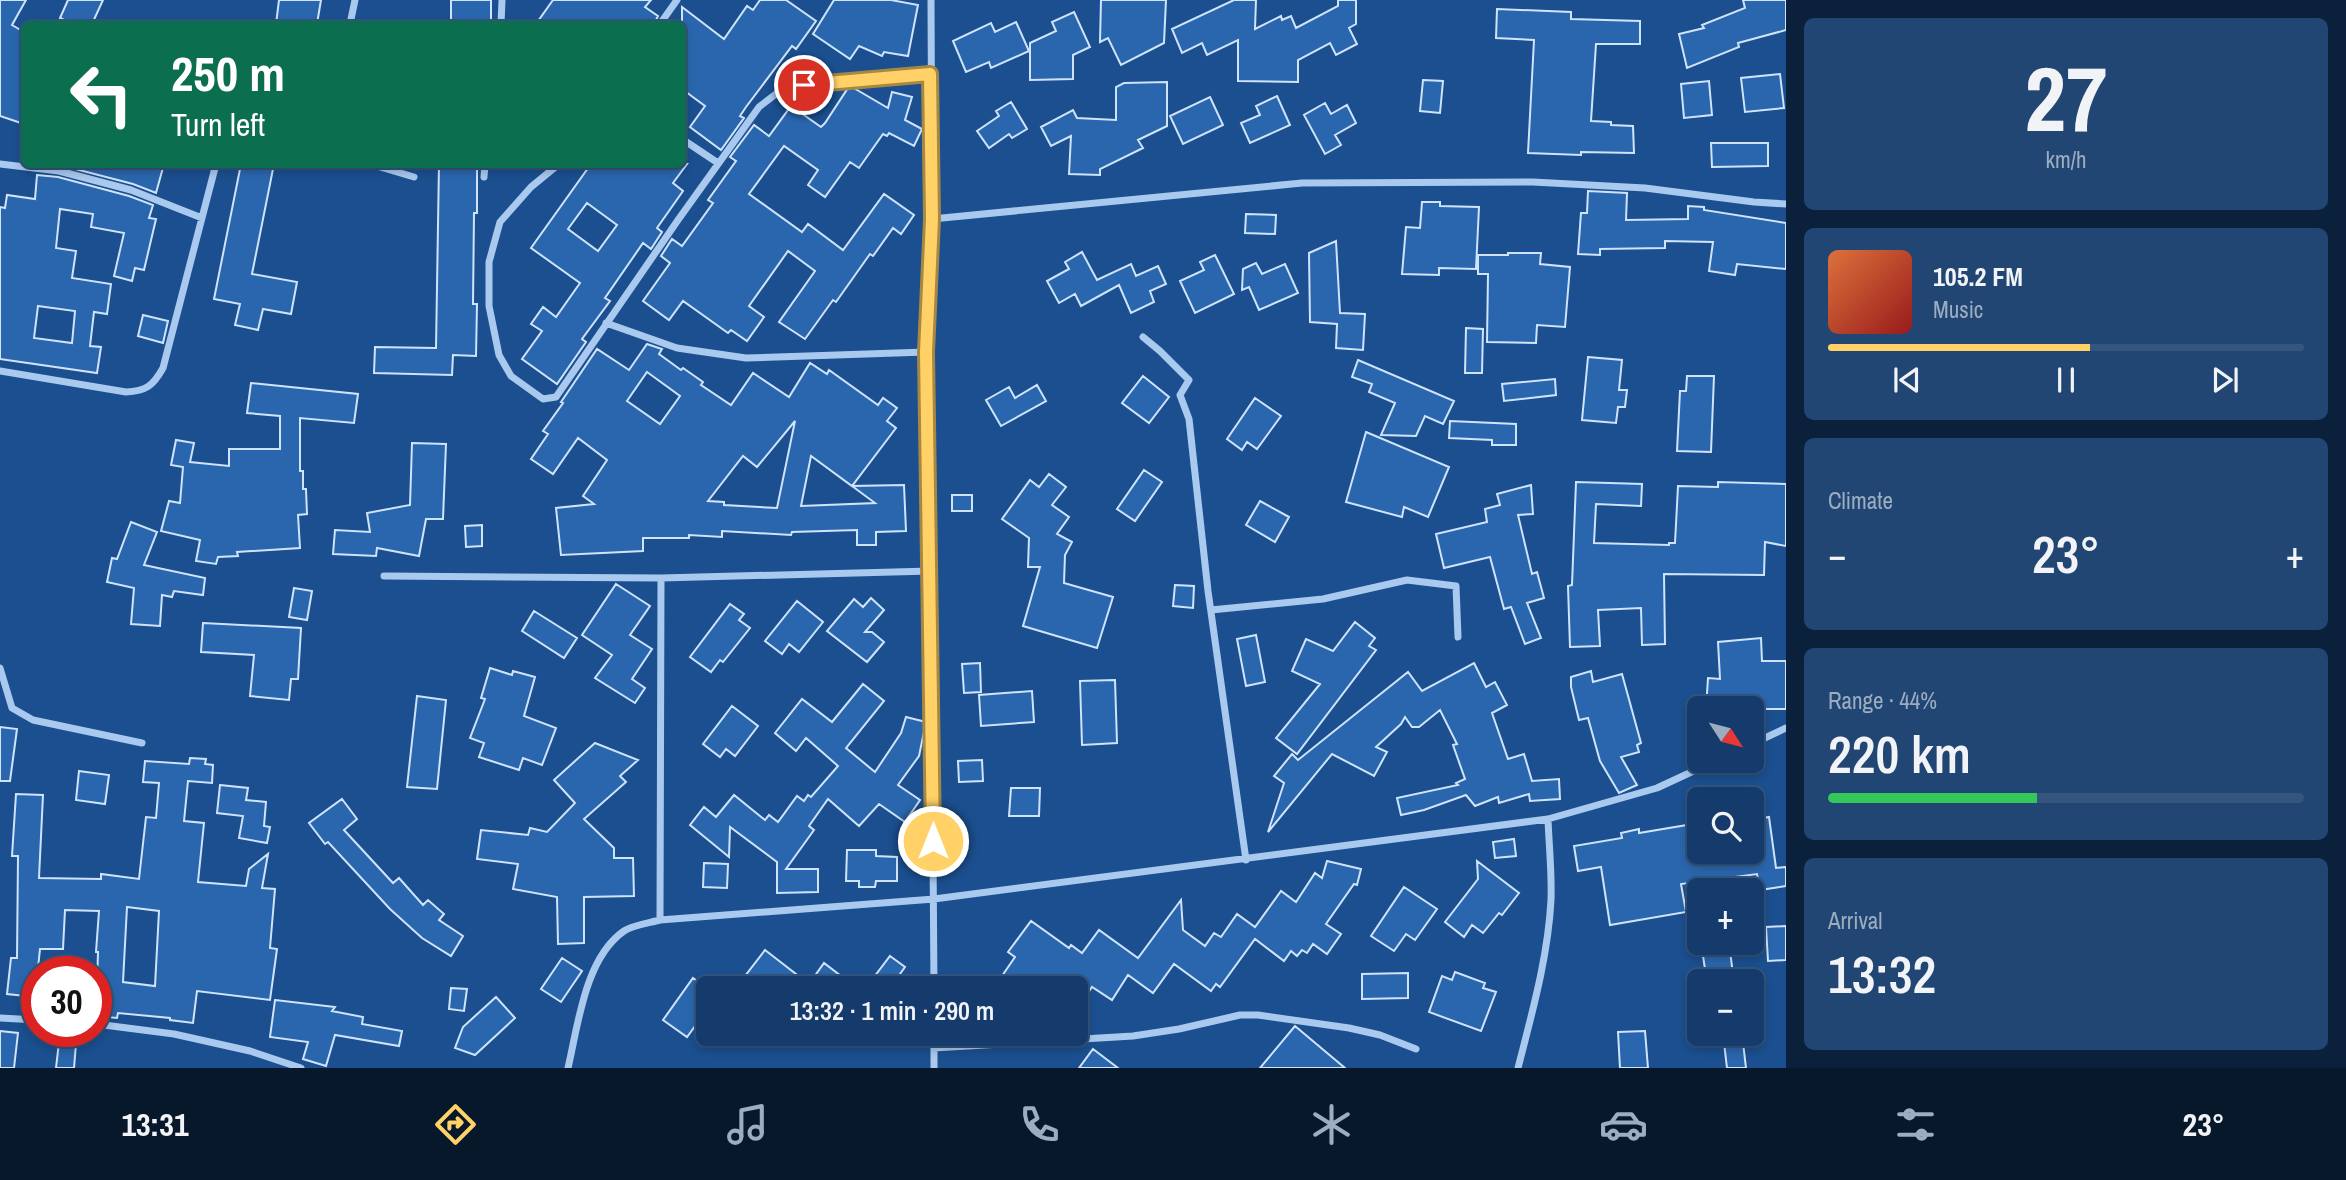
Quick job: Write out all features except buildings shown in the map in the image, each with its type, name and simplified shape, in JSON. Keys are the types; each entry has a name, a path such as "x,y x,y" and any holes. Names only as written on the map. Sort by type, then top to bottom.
{"street":[{"path":"351,21 355,0"},
{"path":"501,21 502,0"},
{"path":"662,21 677,0"},
{"path":"932,0 932,219 926,352 931,571 934,976"},
{"path":"554,168 531,187 499,222 489,262 489,306 499,355 511,376 543,399 556,397 759,107 785,87 930,74"},
{"path":"686,142 718,163"},
{"path":"0,164 21,166"},
{"path":"34,168 60,171 131,190 202,218"},
{"path":"0,371 126,391 142,391 152,383 163,368 215,168"},
{"path":"384,168 414,177"},
{"path":"484,177 485,168"},
{"path":"932,219 1302,183 1545,183 1645,188 1786,204"},
{"path":"606,323 677,348 746,358 926,352"},
{"path":"1143,337 1189,380 1180,395 1189,419 1211,610 1246,860"},
{"path":"384,576 661,578 931,571"},
{"path":"660,920 661,578"},
{"path":"1211,610 1323,599 1407,580 1456,586 1458,637"},
{"path":"0,668 12,708 19,714 33,720 142,743"},
{"path":"1764,738 1786,727"},
{"path":"568,1068 584,1000 603,953 626,929 660,920 934,899 1548,819 1657,789 1688,774"},
{"path":"1518,1068 1534,1008 1549,926 1551,873 1548,819"},
{"path":"934,1068 934,1048 1133,1036 1249,1015 1349,1028 1380,1035 1416,1049"},
{"path":"0,1018 21,1019"},
{"path":"112,1026 174,1034 250,1051 301,1068"}],"route":[{"path":"804,85 930,74 932,219 926,352 933,841"}]}
